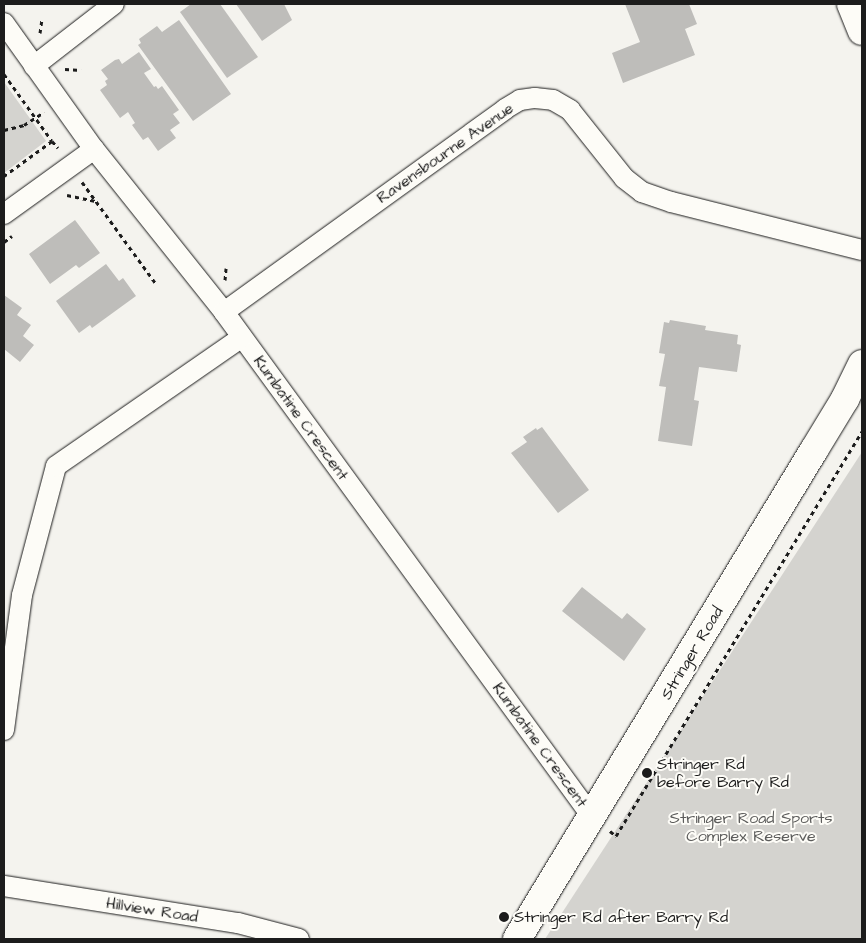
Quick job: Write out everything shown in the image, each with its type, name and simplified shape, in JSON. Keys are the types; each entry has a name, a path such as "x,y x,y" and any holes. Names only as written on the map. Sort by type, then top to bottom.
{"street":[{"path":"34,66 114,4"},
{"path":"851,4 862,31"},
{"name":"Kumbatine Crescent","path":"4,23 94,149 224,312 593,818"},
{"name":"Ravensbourne Avenue","path":"224,312 505,109 520,100 535,98 553,100 570,110 624,178 642,192 671,202 862,250"},
{"path":"4,214 94,149"},
{"path":"4,730 22,594 56,466 242,337"},
{"name":"Stringer Road","path":"517,939 593,818 845,399 862,364"},
{"name":"Hillview Road","path":"4,886 238,923 299,939"}],"path":[{"path":"4,74 156,284"},
{"path":"4,130 24,125 60,102"},
{"path":"4,176 52,141"},
{"path":"66,195 96,201"},
{"path":"4,242 19,230"},
{"path":"593,818 616,836 862,431"}],"green space":[{"path":"4,82 46,141 4,173"},
{"name":"Stringer Road Sports Complex Reserve","path":"862,452 862,939 545,939"}],"building":[{"path":"191,4 220,4 258,57 227,78 180,12"},
{"path":"236,4 284,4 292,20 262,41"},
{"path":"625,4 689,4 697,24 685,29 695,55 623,83 612,53 640,42"},
{"path":"179,20 231,94 193,121 138,45 141,43 139,39 157,26 162,32"},
{"path":"139,52 151,69 144,73 154,87 156,86 158,89 162,86 179,110 173,114 180,123 170,130 176,138 158,151 148,137 143,140 132,125 135,123 128,112 120,118 100,90 107,85 105,81 108,79 101,70 115,60 119,59 122,64"},
{"path":"75,220 100,253 79,268 76,265 50,284 29,254"},
{"path":"106,264 119,281 123,278 136,296 92,328 90,325 79,333 56,301"},
{"path":"4,295 22,308 17,315 31,325 23,336 34,345 20,362 4,349"},
{"path":"670,320 706,326 705,330 738,335 737,344 741,345 737,372 699,367 694,400 699,401 692,446 658,441 666,387 659,386 665,354 659,353 664,322 669,323"},
{"path":"542,427 589,490 558,513 511,453 527,442 523,437 536,428 537,430"},
{"path":"582,587 622,619 627,613 646,629 624,661 562,611"}],"place":[{"name":"Stringer Rd before Barry Rd","path":"647,773"},
{"name":"Stringer Rd after Barry Rd","path":"504,917"}]}
